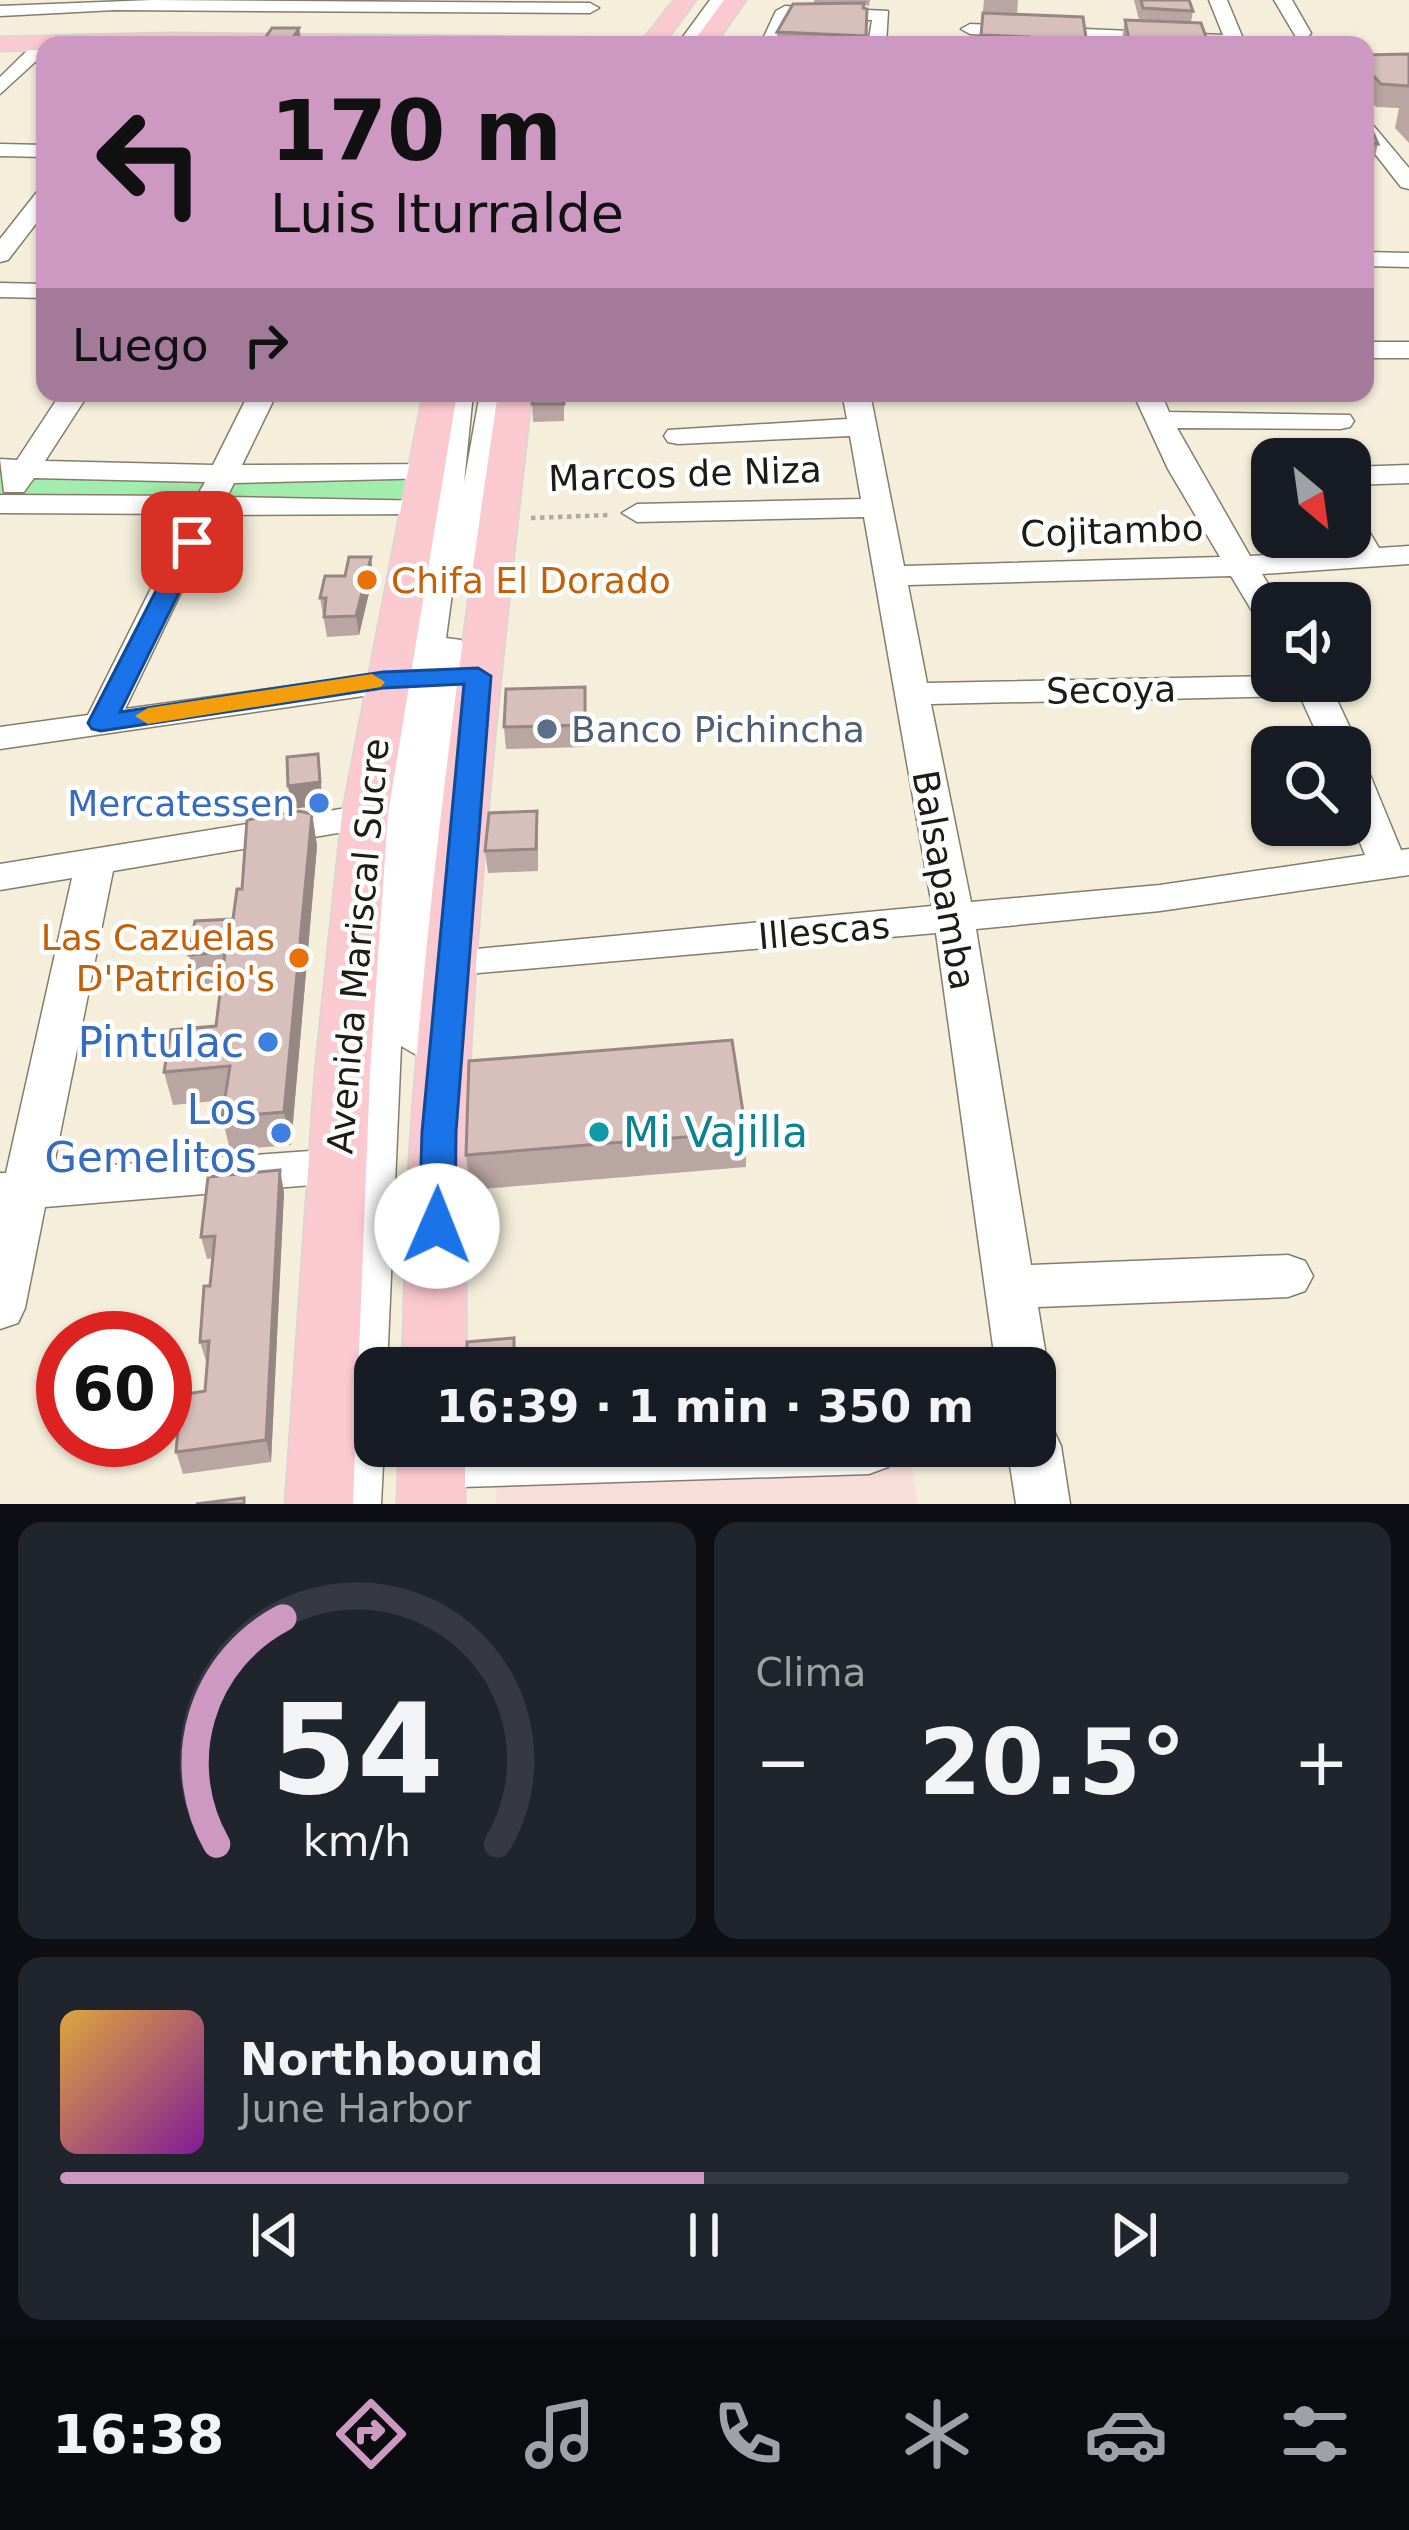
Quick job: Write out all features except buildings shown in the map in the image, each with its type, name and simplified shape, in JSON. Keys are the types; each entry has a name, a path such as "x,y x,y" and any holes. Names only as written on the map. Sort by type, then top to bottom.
{"main road":[{"path":"656,36 685,0"},
{"path":"710,36 735,0"},
{"path":"0,48 36,47"},
{"name":"Avenida Mariscal Sucre","path":"434,1347 439,1132 452,964 431,678 424,489 438,402"},
{"name":"Avenida Mariscal Sucre","path":"320,1504 338,1167 365,817 431,678 496,520 514,402"}],"street":[{"path":"672,36 698,0"},
{"path":"693,36 719,0"},
{"path":"1125,15 1127,31 1233,36 1218,0"},
{"path":"1283,0 1302,33"},
{"path":"0,11 200,3 590,8"},
{"path":"427,36 444,8"},
{"path":"774,36 785,11 882,15 878,36"},
{"path":"970,30 1008,36"},
{"path":"0,88 36,54"},
{"path":"1374,139 1409,182"},
{"path":"0,151 36,151"},
{"path":"0,255 36,209"},
{"path":"1374,259 1409,260"},
{"path":"0,290 36,291"},
{"path":"1374,350 1409,350"},
{"path":"68,402 12,469 1,506 211,505 424,489"},
{"path":"101,723 259,402"},
{"path":"407,1347 434,616 458,402"},
{"path":"354,1504 392,830 403,724 431,678 492,402"},
{"name":"Balsapamba","path":"858,402 954,919 1019,1347"},
{"path":"1152,407 1340,421"},
{"path":"1152,407 1251,584"},
{"path":"679,436 862,428"},
{"path":"12,469 225,474 424,489"},
{"path":"1371,475 1409,474"},
{"name":"Marcos de Niza","path":"637,513 877,508"},
{"name":"Cojitambo","path":"1371,557 1409,555"},
{"name":"Cojitambo","path":"889,576 1355,558"},
{"path":"0,738 431,678"},
{"name":"Secoya","path":"909,694 1251,685"},
{"path":"1371,810 1398,862"},
{"path":"0,877 365,817"},
{"path":"0,1308 13,1191 95,862"},
{"name":"Illescas","path":"452,964 1160,898 1398,862"},
{"path":"13,1191 338,1167"},
{"path":"1010,1287 1288,1276"},
{"path":"420,1473 537,1467"},
{"path":"1037,1467 1043,1504"}],"path":[{"name":"Marcos de Niza","path":"496,520 637,513"}],"shaded area":[{"path":"497,1467 912,1467 918,1504 496,1504"}],"green space":[{"path":"0,468 225,474 428,471 421,507 0,504"}],"slow traffic":[{"path":"148,716 372,682"}],"place":[{"name":"Chifa El Dorado","path":"367,580"},
{"name":"Banco Pichincha","path":"547,729"},
{"name":"Mercatessen","path":"319,803"},
{"name":"Las Cazuelas D'Patricio's","path":"299,958"},
{"name":"Pintulac","path":"268,1042"},
{"name":"Mi Vajilla","path":"599,1132"},
{"name":"Los Gemelitos","path":"281,1133"}],"route":[{"path":"192,542 101,723 383,680 478,676 439,1132 437,1226"}]}
